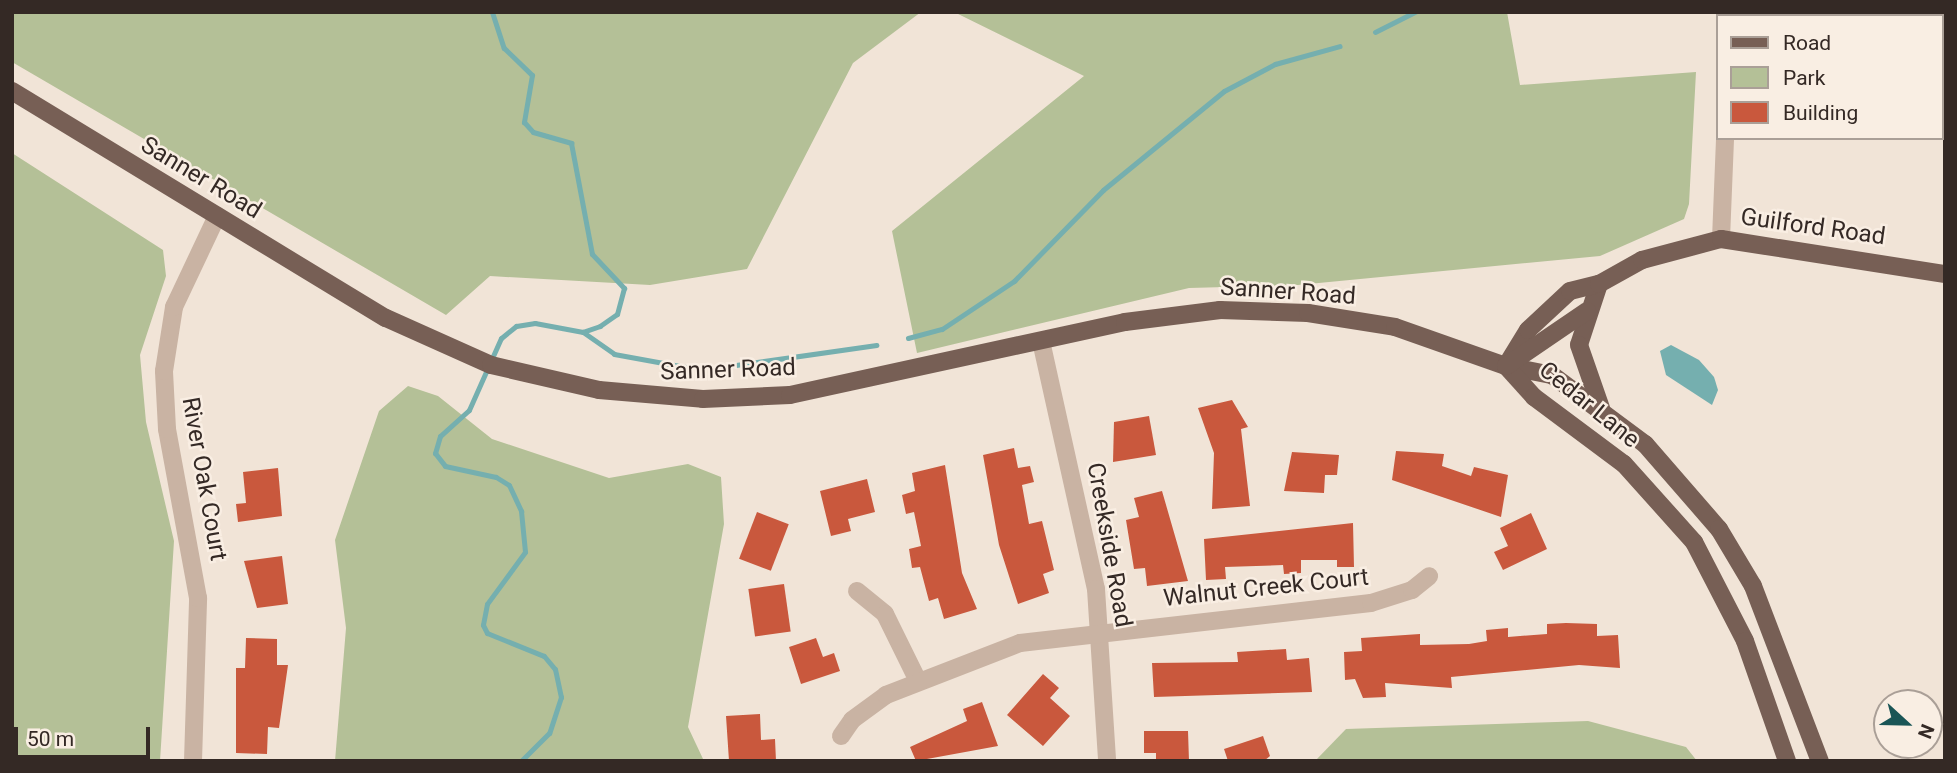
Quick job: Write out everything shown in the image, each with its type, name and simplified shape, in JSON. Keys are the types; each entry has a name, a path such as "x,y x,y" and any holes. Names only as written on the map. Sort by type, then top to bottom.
{"main road":[{"name":"Sanner Road","path":"12,91 386,318 468,356 514,372 655,397 745,398 842,386 1180,313 1267,310 1395,327 1506,366"},
{"name":"Guilford Road","path":"1506,366 1546,311 1570,291 1599,284 1642,260 1721,239 1945,274"},
{"path":"1599,284 1579,345 1601,408"},
{"path":"1506,366 1589,309"},
{"name":"Cedar Lane","path":"1506,366 1552,375 1601,408 1653,452 1719,529 1753,586 1820,761"},
{"name":"Cedar Lane","path":"1506,366 1534,397 1624,464 1694,542 1745,641 1787,761"}],"street":[{"path":"1721,239 1725,140"},
{"name":"River Oak Court","path":"193,761 198,598 167,429 164,371 174,307 217,216"},
{"name":"Creekside Road","path":"1041,341 1101,631 1107,761"},
{"name":"Walnut Creek Court","path":"841,736 866,707 918,681 1020,643 1101,631 1371,603 1412,590 1429,576"},
{"path":"857,591 885,614 918,681"}],"green space":[{"path":"12,12 921,12 853,63 747,269 650,285 490,276 446,315 12,62"},
{"path":"954,12 1507,12 1520,85 1696,72 1689,204 1684,219 1600,256 1298,285 1189,288 917,353 892,231 1084,76"},
{"path":"12,153 163,250 166,276 140,355 146,422 174,541 160,761 12,761"},
{"path":"408,386 438,396 492,439 609,478 688,464 721,477 724,524 688,727 704,761 335,761 346,628 335,540 379,411"},
{"path":"1588,721 1686,747 1697,761 1315,761 1346,729"}],"water":[{"path":"1671,345 1699,360 1714,377 1718,390 1712,405 1666,375 1660,351"}],"building":[{"path":"1232,400 1248,427 1241,429 1250,506 1212,509 1214,453 1198,408"},
{"path":"1149,416 1156,455 1113,462 1114,422"},
{"path":"1014,448 1018,468 1030,466 1034,482 1022,485 1029,524 1042,521 1054,570 1043,574 1049,593 1018,604 999,545 983,455"},
{"path":"1396,451 1444,454 1442,466 1471,476 1474,467 1508,475 1501,517 1392,480"},
{"path":"1292,452 1339,455 1337,475 1325,475 1324,493 1284,491"},
{"path":"945,465 962,573 977,609 944,619 938,598 929,601 920,567 912,568 909,549 921,546 914,512 906,514 902,495 915,491 912,473"},
{"path":"278,468 282,516 238,522 236,504 246,503 243,472"},
{"path":"867,479 875,512 848,519 851,531 831,536 820,491"},
{"path":"1162,491 1188,581 1147,586 1145,568 1134,569 1126,520 1139,517 1134,498"},
{"path":"757,512 789,524 771,571 739,559"},
{"path":"1531,513 1547,549 1503,570 1494,552 1508,546 1500,528"},
{"path":"1353,523 1354,567 1337,567 1337,560 1301,560 1301,573 1284,574 1283,565 1225,567 1226,579 1206,580 1204,539"},
{"path":"282,556 288,604 257,608 244,561"},
{"path":"784,584 791,632 755,637 748,589"},
{"path":"1547,624 1597,624 1597,636 1618,635 1620,668 1579,665 1451,677 1452,688 1385,683 1386,697 1363,698 1355,679 1345,680 1344,652 1362,651 1361,638 1420,634 1420,645 1469,644 1487,641 1486,630 1508,628 1508,637 1547,634"},
{"path":"246,638 277,639 277,665 288,665 279,728 268,727 267,754 236,753 236,668 245,668"},
{"path":"816,638 823,657 834,653 840,671 801,684 789,647"},
{"path":"1286,649 1287,660 1309,658 1312,692 1154,697 1152,663 1238,662 1237,652"},
{"path":"1043,674 1059,688 1050,698 1070,716 1043,746 1007,715"},
{"path":"982,702 998,746 916,761 910,747 967,721 963,709"},
{"path":"760,714 761,740 775,739 776,761 729,761 726,716"},
{"path":"1144,731 1188,731 1189,761 1156,761 1156,753 1144,753"},
{"path":"1263,736 1270,756 1264,761 1228,761 1224,749"}],"waterway":[{"path":"492,12 504,48 532,75 524,122 533,132 571,143 592,254 624,288 617,314 600,326 583,332 535,323 516,326 501,338 469,410 440,436 435,453 445,466 496,477 509,485 521,511 525,552 487,604 483,625 487,633 544,656 555,669 561,697 549,733 521,761"},
{"path":"1375,32 1415,12"},
{"path":"908,338 942,329 1014,281 1103,190 1224,91 1275,64 1340,46"},
{"path":"583,332 614,354 691,368"},
{"path":"722,367 876,345"}]}
